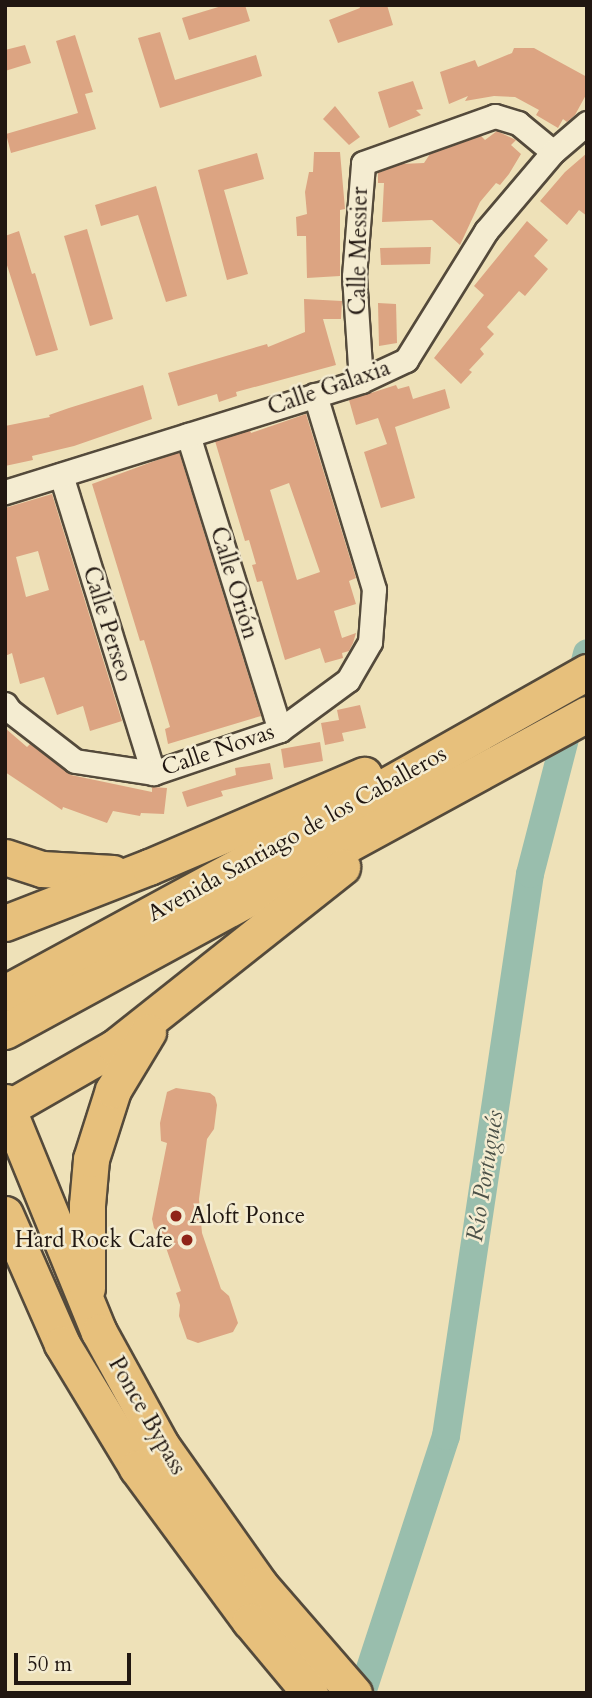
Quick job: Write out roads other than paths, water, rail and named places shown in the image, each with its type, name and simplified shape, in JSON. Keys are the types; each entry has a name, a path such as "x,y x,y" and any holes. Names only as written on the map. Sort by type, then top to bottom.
{"highway":[{"name":"Avenida Santiago de los Caballeros","path":"5,1031 28,993 366,785 434,759 587,672"},
{"name":"Avenida Santiago de los Caballeros","path":"28,993 362,845 401,816 587,714"},
{"path":"5,923 131,872 366,785"},
{"path":"6,1107 92,1062 180,995 362,845"},
{"path":"5,857 42,869 83,874 131,872"},
{"path":"87,1303 87,1205 91,1159 100,1122 130,1058 180,995"},
{"name":"Ponce Bypass","path":"6,1107 104,1343 161,1445 260,1585 354,1693"},
{"name":"Ponce Bypass","path":"5,1214 42,1302 95,1403 137,1468 250,1621 310,1693"},
{"path":"5,1277 42,1302"}],"street":[{"name":"Calle Messier","path":"361,381 354,276 363,163 495,116 518,122 553,152"},
{"name":"Calle Galaxia","path":"5,492 361,381 406,360 486,231 553,152 587,124"},
{"name":"Calle Novas","path":"5,704 9,710 75,761 153,773 280,730 348,680 370,642 374,589 315,395"},
{"name":"Calle Orión","path":"188,435 280,730"},
{"name":"Calle Perseo","path":"61,475 153,773"}],"waterway":[{"name":"Río Portugués","path":"362,1693 446,1436 530,874 587,653"}],"place":[{"name":"Aloft Ponce","path":"176,1216"},
{"name":"Hard Rock Cafe","path":"187,1240"}]}
